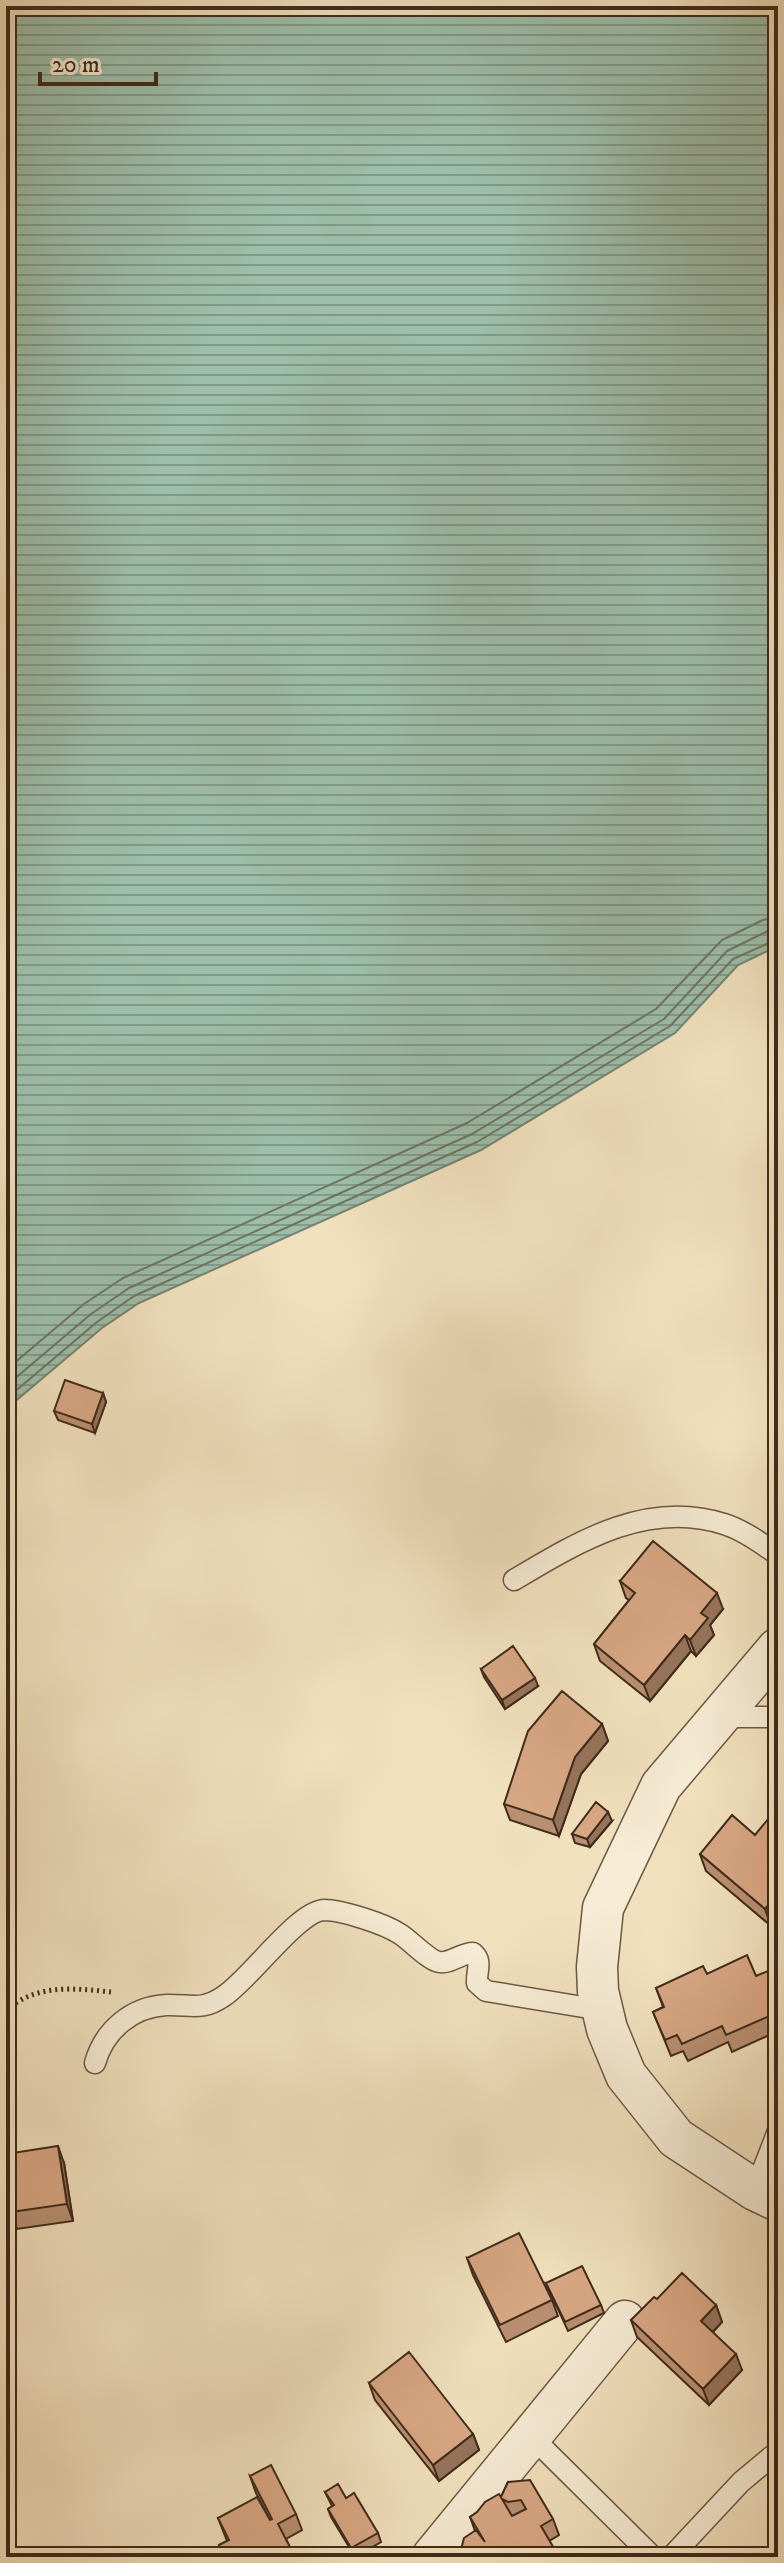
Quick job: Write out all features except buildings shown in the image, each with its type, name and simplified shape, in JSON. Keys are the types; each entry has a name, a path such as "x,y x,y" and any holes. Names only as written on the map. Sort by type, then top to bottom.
{"street":[{"path":"767,2196 676,2138 626,2075 607,2029 597,1967 603,1908 661,1786 778,1648"},
{"path":"432,2557 625,2321"}],"lane":[{"path":"514,1580 558,1554 624,1524 672,1514 722,1523 743,1532 778,1555"},
{"path":"683,1760 730,1717 778,1717"},
{"path":"95,2063 108,2034 124,2021 144,2009 170,2005 206,2006 226,1995 305,1916 321,1910 346,1913 396,1931 439,1963 473,1953 480,1963 477,1983 486,1991 583,2007 601,2003"},
{"path":"767,2196 778,2131"},
{"path":"531,2436 653,2557"},
{"path":"671,2557 741,2482 772,2456"}],"path":[{"path":"6,2010 33,1993 55,1988 150,1996 170,2005"}],"water":[{"path":"6,6 778,6 778,946 738,965 675,1033 481,1150 139,1303 102,1328 6,1409"}]}
